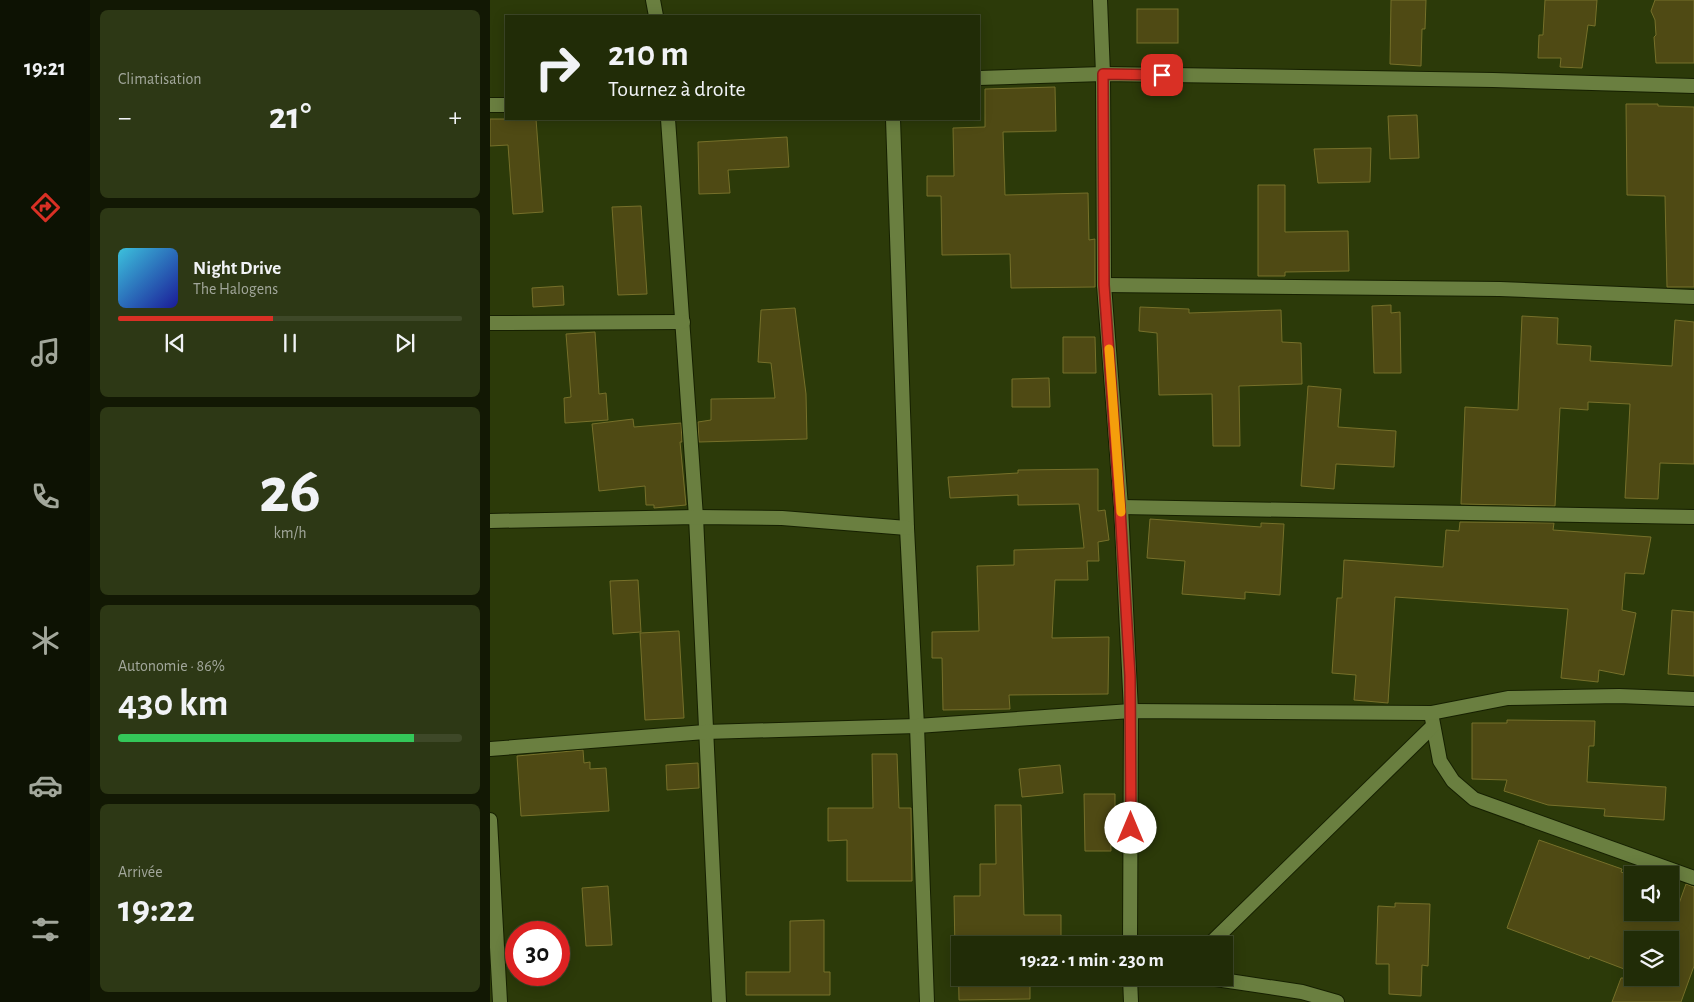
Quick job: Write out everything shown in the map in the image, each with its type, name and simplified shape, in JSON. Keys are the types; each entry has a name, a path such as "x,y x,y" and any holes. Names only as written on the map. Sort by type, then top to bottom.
{"street":[{"path":"654,0 656,15"},
{"path":"1100,0 1103,74 1104,285 1120,508 1131,711 1130,936"},
{"path":"980,78 1103,74 1493,80 1694,86"},
{"path":"490,105 505,105"},
{"path":"668,120 696,517 719,1002"},
{"path":"893,120 907,528 927,1002"},
{"path":"1104,285 1500,289 1694,297"},
{"path":"490,322 683,322"},
{"path":"1120,508 1694,518"},
{"path":"490,521 696,517 782,518 907,528"},
{"path":"490,749 706,732 916,726 1131,711 1432,720 1508,698 1619,696 1694,699"},
{"path":"1432,720 1440,761 1453,782 1474,799 1694,878"},
{"path":"1218,936 1432,720"},
{"path":"490,820 494,976 500,1002"},
{"path":"1233,982 1302,992 1337,1002"},
{"path":"1130,986 1131,1002"}],"building":[{"path":"1391,0 1426,0 1425,29 1422,29 1421,66 1390,64"},
{"path":"1545,0 1597,0 1595,26 1588,25 1582,68 1560,67 1561,58 1538,58 1539,35 1543,35"},
{"path":"1655,0 1694,0 1694,63 1656,63 1655,20 1651,11"},
{"path":"1137,9 1178,9 1178,43 1137,43"},
{"path":"1055,87 1056,131 1003,132 1005,195 1088,193 1089,240 1095,239 1095,287 1011,288 1010,254 942,255 941,196 927,196 927,176 954,176 953,128 985,127 985,89"},
{"path":"1626,104 1694,107 1694,287 1667,287 1665,196 1627,195"},
{"path":"1417,115 1419,158 1390,159 1388,116"},
{"path":"490,119 536,120 543,212 513,214 508,145 490,146"},
{"path":"787,137 789,167 728,170 730,193 699,194 698,142"},
{"path":"1371,148 1370,182 1318,183 1314,149"},
{"path":"1258,185 1285,185 1285,232 1348,231 1349,271 1285,272 1285,276 1258,276"},
{"path":"641,206 647,294 618,295 612,207"},
{"path":"563,286 564,305 533,307 532,288"},
{"path":"1391,305 1391,313 1400,312 1401,373 1374,373 1372,306"},
{"path":"1140,307 1189,309 1189,313 1281,310 1282,342 1301,343 1302,384 1239,386 1240,446 1213,446 1212,394 1159,395 1157,333 1139,331"},
{"path":"795,308 806,394 807,439 699,442 698,422 711,420 711,399 775,398 771,363 758,362 761,310"},
{"path":"1522,316 1558,318 1557,344 1591,346 1590,361 1672,366 1675,320 1694,322 1694,464 1660,463 1658,499 1625,498 1630,404 1588,402 1588,410 1560,408 1555,506 1461,504 1465,407 1518,410"},
{"path":"595,332 599,394 606,393 608,420 565,423 564,398 571,397 566,334"},
{"path":"1063,337 1095,337 1096,373 1063,373"},
{"path":"1049,378 1050,407 1012,407 1012,379"},
{"path":"1308,386 1341,389 1338,427 1396,431 1394,467 1336,464 1334,489 1301,486"},
{"path":"633,419 634,427 681,423 682,442 680,442 686,505 654,508 654,505 646,505 645,486 599,491 592,424"},
{"path":"1098,469 1098,511 1105,510 1109,540 1098,542 1099,561 1087,561 1088,580 1055,580 1052,638 1109,637 1108,694 1009,695 1010,709 943,710 942,658 932,658 932,632 979,631 977,566 1014,565 1014,550 1084,548 1079,504 1018,505 1018,495 950,498 948,477 1018,473 1018,470"},
{"path":"1150,519 1261,527 1261,523 1284,524 1280,595 1245,592 1245,599 1182,594 1185,561 1147,558"},
{"path":"1460,522 1554,523 1553,530 1651,537 1644,574 1625,573 1622,610 1636,613 1624,675 1599,670 1598,682 1561,678 1568,609 1395,597 1388,703 1354,700 1356,675 1332,673 1337,598 1342,598 1344,560 1443,567 1446,530 1459,531"},
{"path":"638,580 641,632 613,634 610,581"},
{"path":"1672,610 1694,612 1694,676 1668,674"},
{"path":"679,631 684,718 645,720 640,633"},
{"path":"1507,720 1595,721 1594,746 1589,746 1587,782 1666,787 1664,820 1604,816 1605,809 1548,805 1504,791 1507,780 1472,779 1472,723 1507,723"},
{"path":"583,750 584,763 590,762 590,769 606,768 609,811 521,816 517,756"},
{"path":"872,754 897,754 899,808 911,808 912,881 847,881 847,840 828,841 828,808 873,808"},
{"path":"698,763 699,788 667,790 666,765"},
{"path":"1060,765 1063,793 1022,797 1019,769"},
{"path":"1084,794 1115,794 1115,813 1110,813 1111,851 1085,851"},
{"path":"995,805 1021,805 1024,915 1061,915 1061,936 955,936 954,896 980,896 980,864 996,864"},
{"path":"1539,840 1622,869 1621,872 1624,873 1624,921 1679,921 1679,904 1686,884 1694,887 1694,966 1681,1002 1612,1002 1621,978 1624,978 1624,986 1679,986 1679,931 1624,931 1624,969 1590,956 1589,959 1507,928"},
{"path":"608,886 612,945 586,946 582,888"},
{"path":"1395,903 1430,904 1428,966 1422,965 1421,996 1389,994 1389,964 1376,964 1378,906 1395,907"},
{"path":"824,920 824,972 830,972 830,995 746,995 746,972 790,972 790,921"},
{"path":"959,986 1030,986 1030,999 959,1000"}],"slow traffic":[{"path":"1109,349 1121,512"}],"route":[{"path":"1131,828 1130,676 1104,285 1103,74 1162,75"}]}
